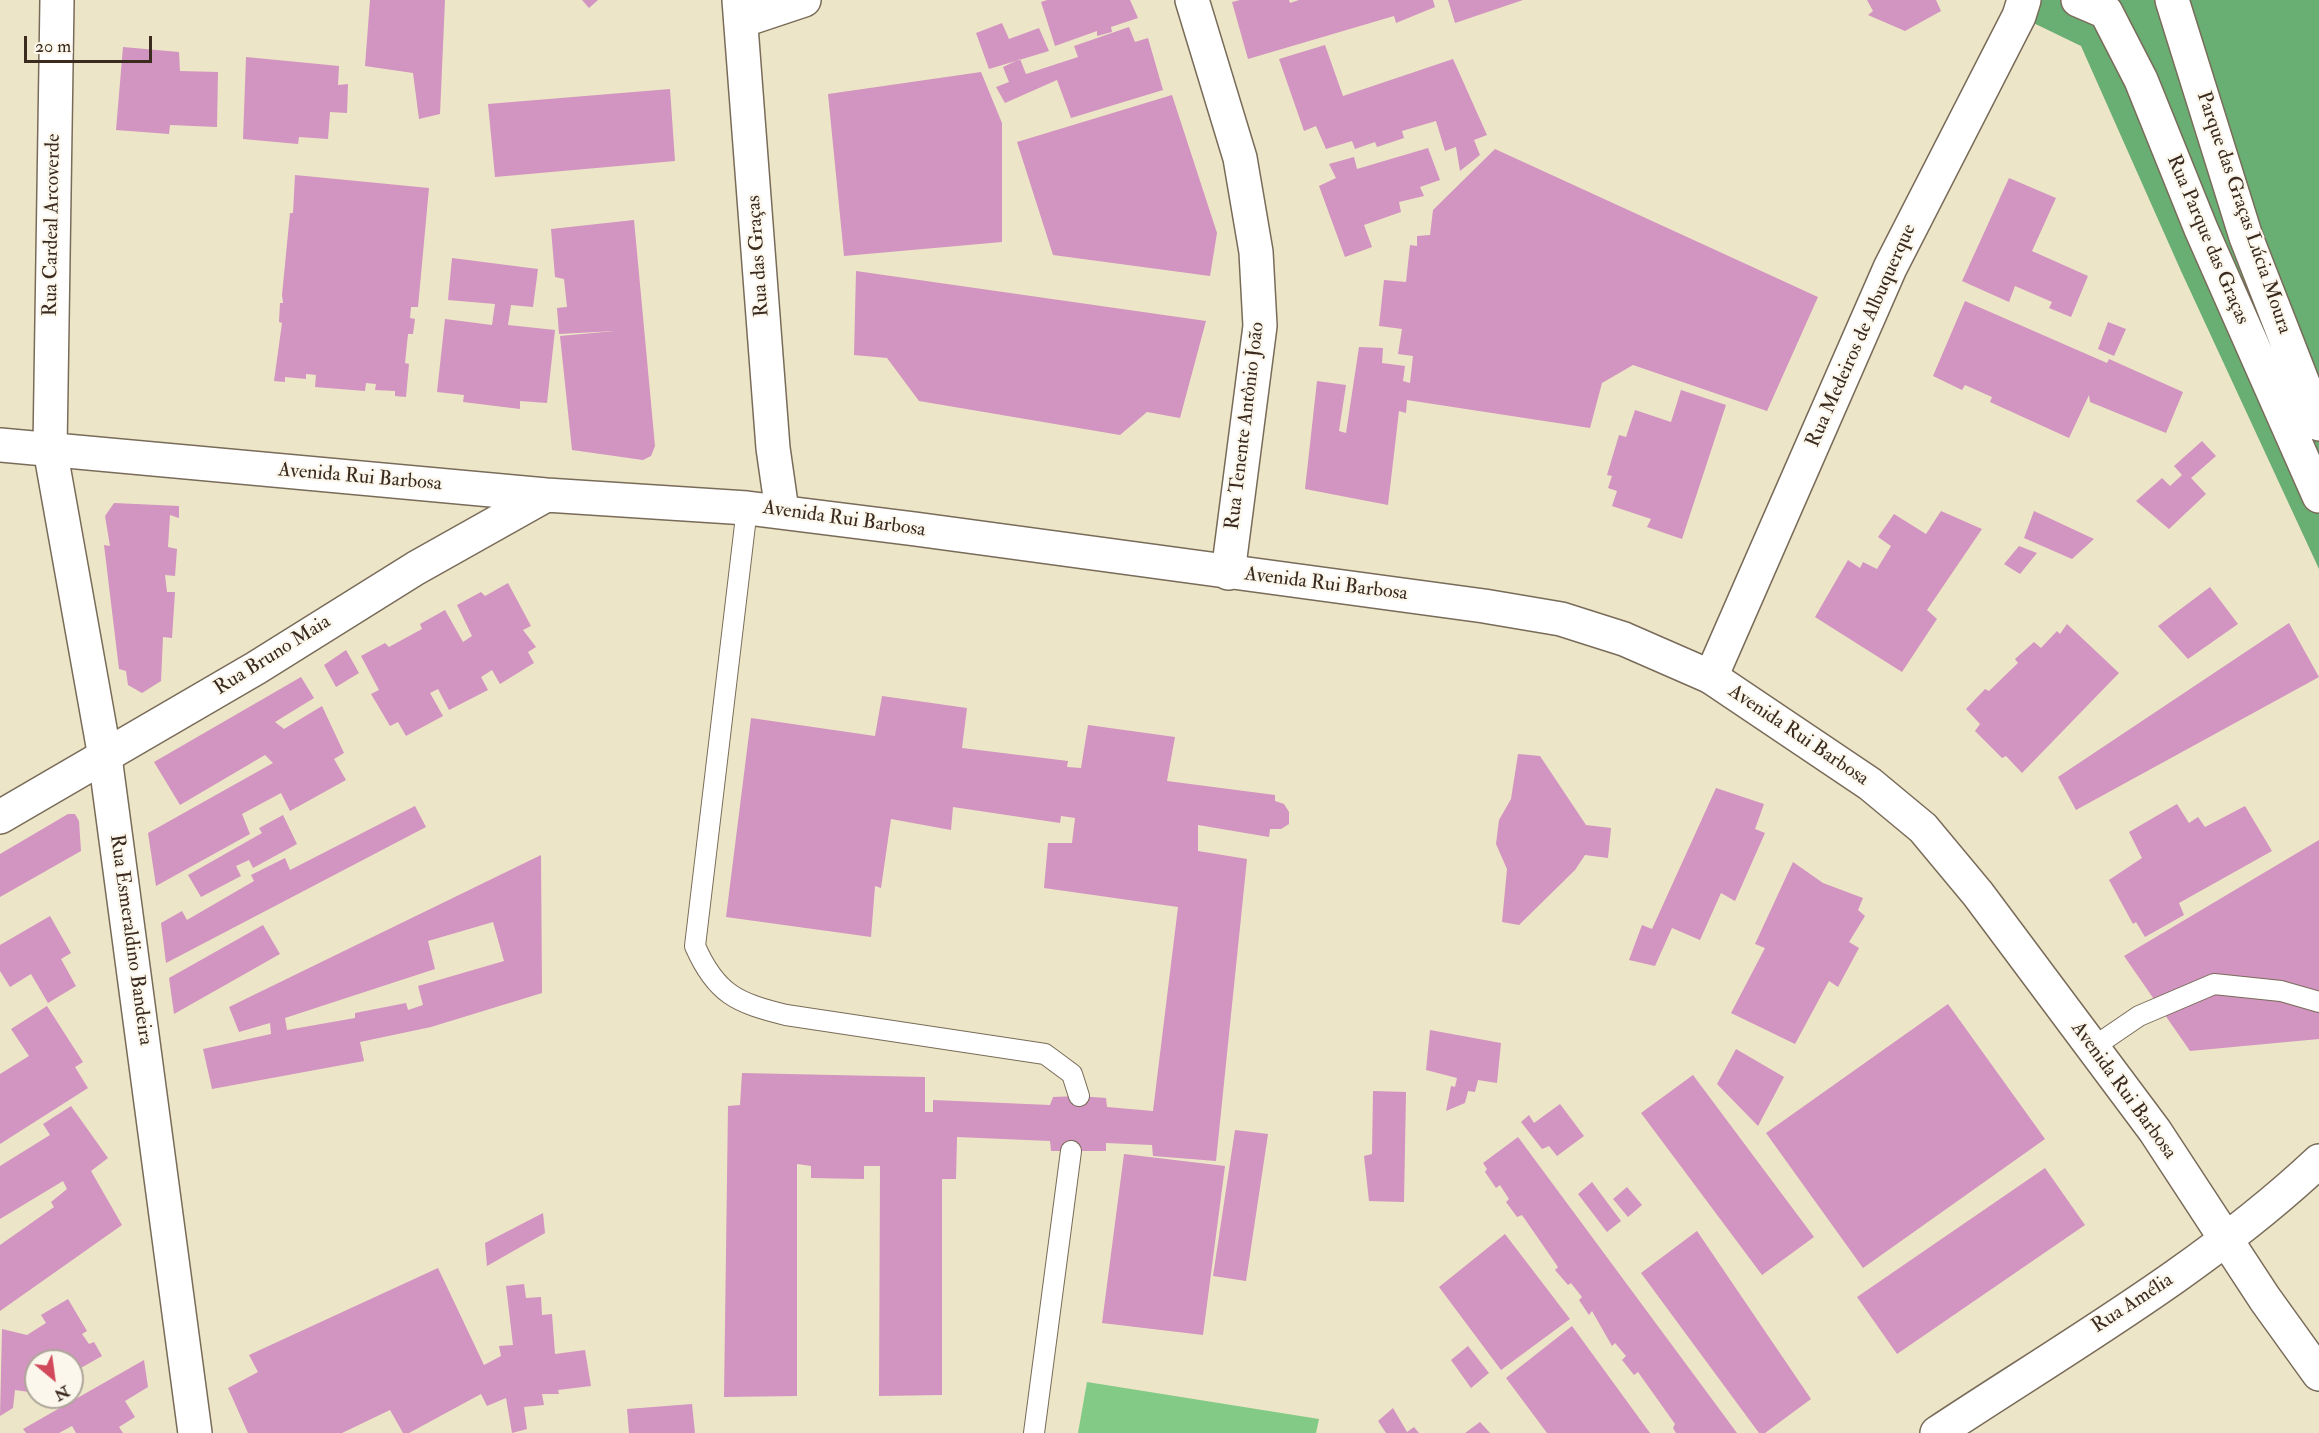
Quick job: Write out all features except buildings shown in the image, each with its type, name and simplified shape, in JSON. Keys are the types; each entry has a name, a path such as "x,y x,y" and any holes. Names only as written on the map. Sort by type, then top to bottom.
{"street":[{"name":"Rua Cardeal Arcoverde","path":"50,449 57,0"},
{"path":"740,10 804,0"},
{"name":"Rua Tenente Antônio João","path":"1192,0 1240,158 1256,252 1260,326 1228,573"},
{"name":"Rua Medeiros de Albuquerque","path":"1711,677 1890,268 2019,16 2024,0"},
{"name":"Rua Parque das Graças","path":"2078,0 2106,12 2141,80 2201,229 2319,496"},
{"name":"Parque das Graças Lúcia Moura","path":"2172,0 2246,237 2319,424"},
{"name":"Rua das Graças","path":"740,10 773,448 782,511"},
{"name":"Avenida Rui Barbosa","path":"0,445 546,495 782,511 857,524 915,529 1484,606 1561,619 1624,639 1711,677 1870,784 1923,828 1978,894 2155,1131 2226,1240 2319,1374"},
{"name":"Rua Esmeraldino Bandeira","path":"50,449 105,757 195,1433"},
{"name":"Rua Bruno Maia","path":"0,817 256,668 416,568 546,495"},
{"name":"Rua Amélia","path":"1937,1433 2188,1268 2282,1196 2319,1161"}],"lane":[{"path":"747,508 695,946 705,969 724,991 749,1006 786,1015 1045,1054 1072,1074 1078,1096"},
{"path":"2092,1048 2139,1016 2214,984 2281,991 2319,1002"},
{"path":"1034,1433 1071,1151"}],"green space":[{"path":"2012,0 2319,0 2319,569 2181,271 2081,46 2019,16"},
{"path":"1087,1382 1319,1419 1316,1433 1078,1433"}]}
